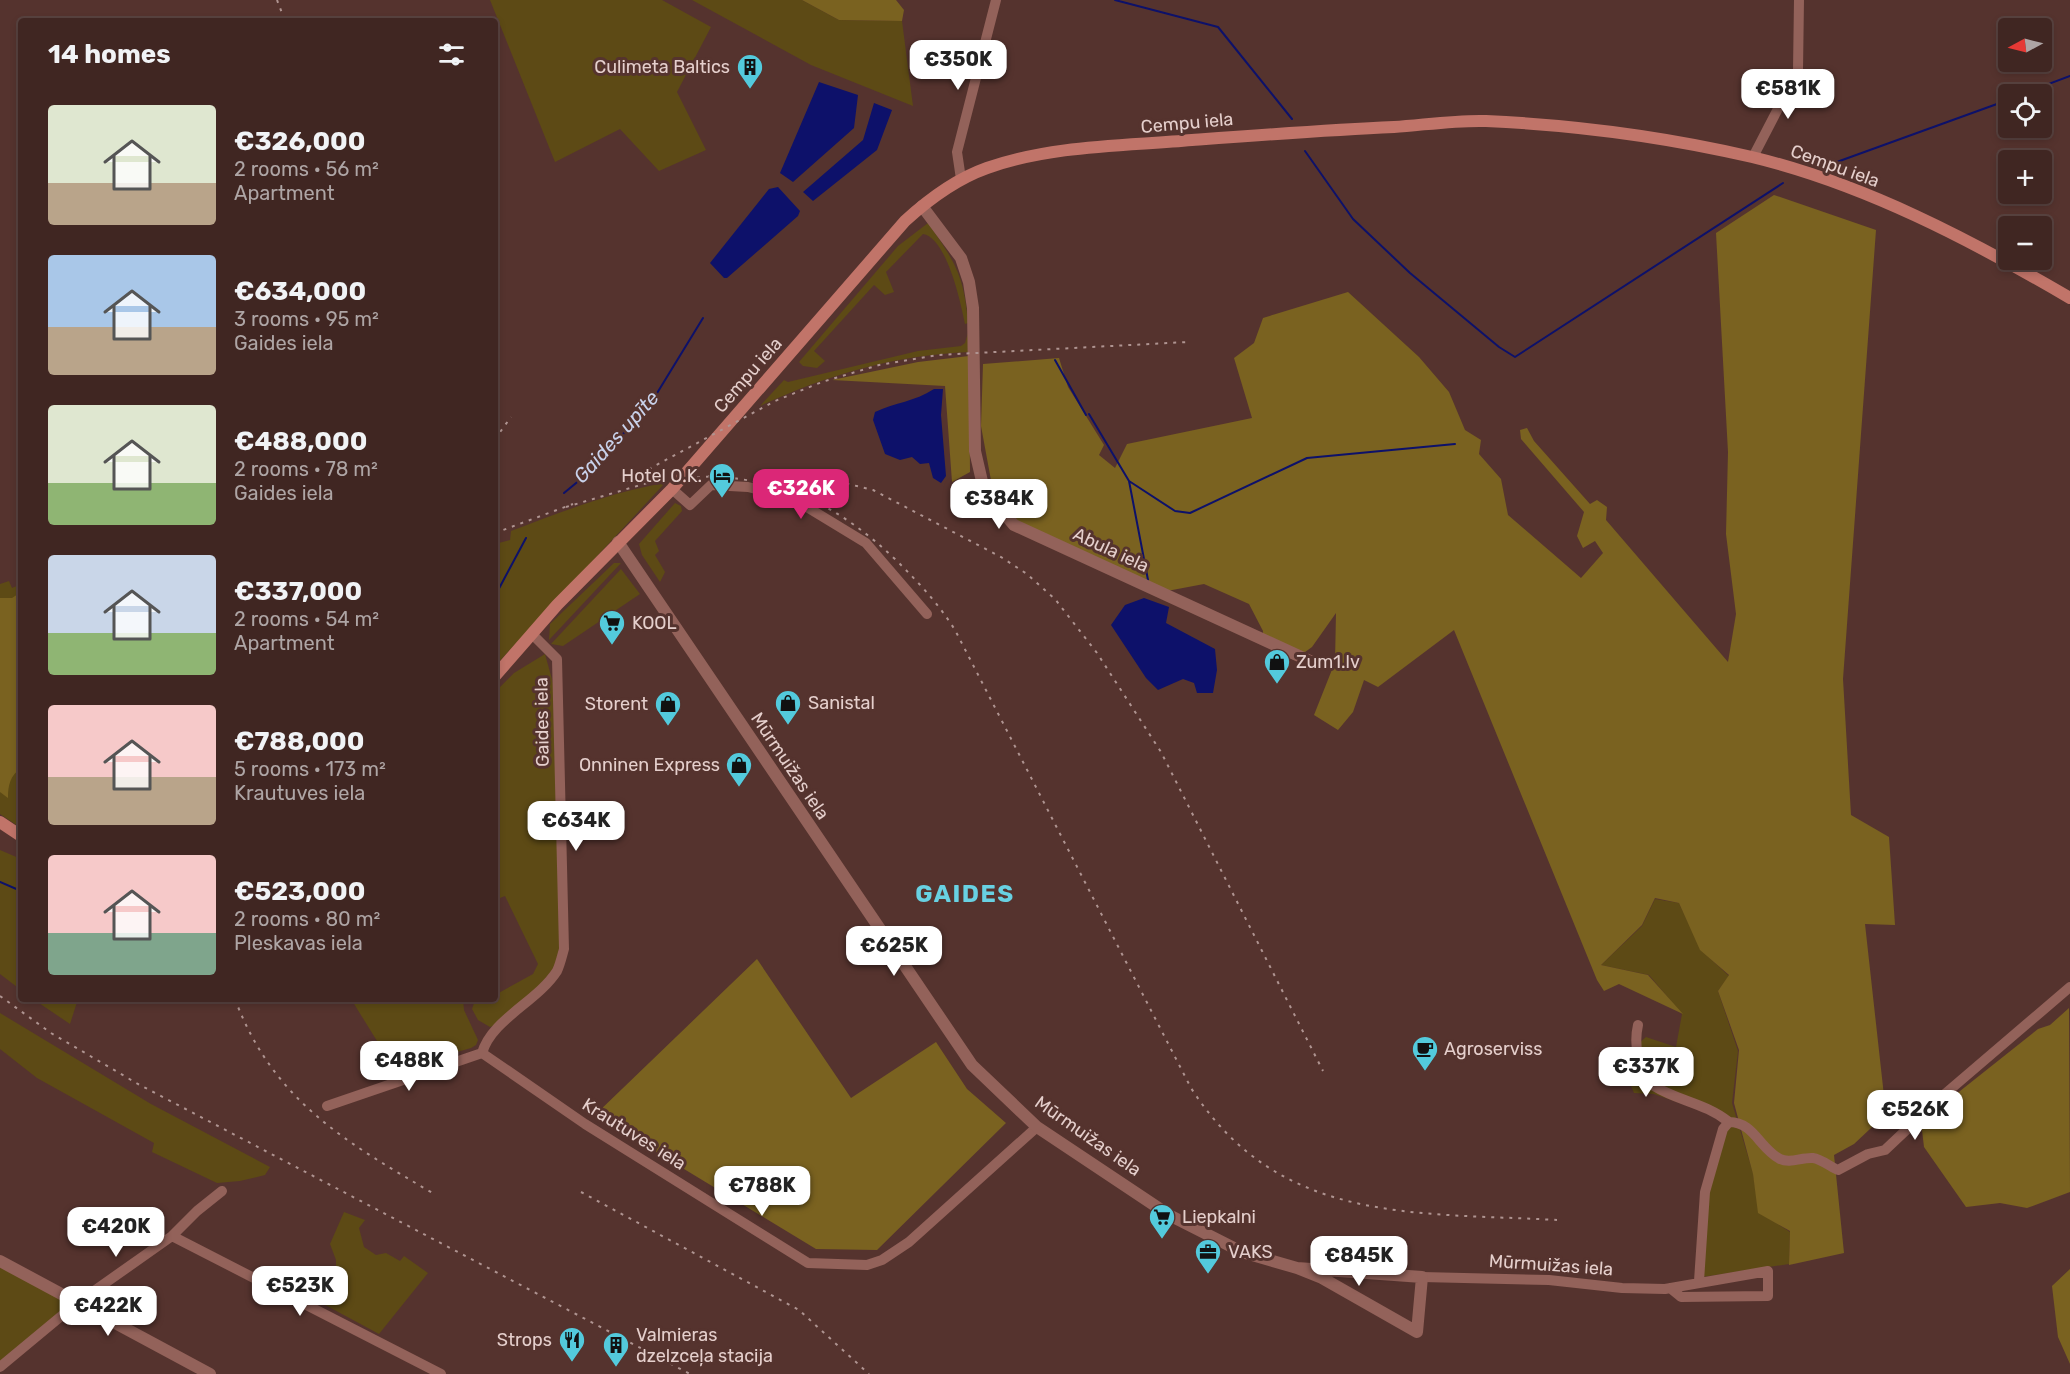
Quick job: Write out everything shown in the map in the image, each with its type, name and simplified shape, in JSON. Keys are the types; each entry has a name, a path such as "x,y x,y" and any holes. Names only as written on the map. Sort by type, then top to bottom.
{"main road":[{"name":"Cempu iela","path":"498,673 533,635 556,605 672,489 888,240 922,206 961,179 1006,162 1046,153 1278,133 1484,121 1625,134 1753,157 1829,181 1908,212 2022,270 2070,298"},
{"path":"0,822 18,834"}],"street":[{"path":"961,179 957,152 996,0"},
{"path":"1753,157 1798,70 1799,0"},
{"name":"Abula iela","path":"922,206 961,258 969,282 973,308 975,451 984,490 1014,525 1312,662"},
{"path":"672,489 690,505 711,485 748,487 792,498 866,543 927,614"},
{"name":"Mūrmuižas iela","path":"618,542 972,1065 1037,1127 1169,1215 1242,1252 1298,1268 1422,1277 1549,1280 1622,1288 1670,1288 1699,1281 1768,1271 1768,1296 1681,1297 1670,1288"},
{"name":"Gaides iela","path":"482,1053 486,1039 524,1006 557,971 564,949 557,659 533,635"},
{"path":"1638,1026 1635,1040 1641,1068 1652,1085 1716,1112 1729,1122 1740,1122 1750,1130 1765,1150 1783,1161 1814,1158 1838,1170 1868,1154 1885,1150 1939,1099 2070,987"},
{"path":"327,1106 482,1053"},
{"name":"Krautuves iela","path":"482,1053 585,1124 808,1263 867,1265 882,1260 909,1242 1037,1127"},
{"path":"1699,1281 1705,1192 1723,1129 1729,1122"},
{"path":"0,1367 77,1303 172,1236 196,1211 222,1191"},
{"path":"172,1236 441,1374"},
{"path":"0,1261 210,1374"},
{"path":"1298,1268 1322,1278 1417,1332 1422,1277"},
{"path":"416,1374 425,1365"}],"shaded area":[{"path":"490,0 662,0 711,27 677,92 706,150 659,171 620,129 555,162"},
{"path":"692,0 802,0 839,20 902,21 913,106 811,65"},
{"path":"802,0 896,0 904,10 902,21 839,20"},
{"path":"819,82 858,95 854,128 793,182 780,173"},
{"path":"874,103 892,110 877,150 813,201 803,192 863,140"},
{"path":"778,187 800,211 798,216 727,278 724,278 710,263 769,189"},
{"path":"1774,195 1876,230 1843,679 1851,815 1889,837 1895,925 1865,924 1886,1114 1854,1144 1834,1155 1844,1253 1789,1265 1790,1231 1758,1213 1753,1174 1734,1103 1739,1050 1718,991 1729,975 1700,950 1679,903 1655,898 1642,925 1601,965 1648,975 1683,1014 1619,984 1604,991 1597,980 1454,630 1378,687 1364,680 1353,712 1338,730 1314,715 1335,662 1336,613 1312,647 1294,660 1262,644 1263,631 1249,604 1204,584 1167,591 1017,524 995,502 981,426 983,364 1059,358 1068,387 1104,445 1099,455 1115,468 1127,444 1252,418 1234,358 1254,343 1263,318 1348,292 1419,357 1449,392 1465,430 1481,440 1479,454 1501,479 1508,515 1581,578 1603,553 1595,541 1583,548 1577,536 1584,512 1521,439 1520,430 1527,428 1534,441 1590,504 1597,500 1607,507 1606,520 1728,662 1736,614 1726,534 1728,452 1716,233"},
{"path":"928,223 957,270 964,293 968,323 965,324 952,273 946,259 932,238 923,234 886,272 894,292 885,295 874,285 814,351 825,361 817,368 803,366 799,362 898,246"},
{"path":"968,333 969,352 915,357 862,368 811,385 760,406 784,380 788,382 918,351 961,346 965,343"},
{"path":"969,356 970,472 952,482 945,386 832,380 918,362"},
{"path":"934,389 943,389 941,415 946,476 941,483 933,478 929,463 920,464 912,457 900,460 885,454 873,420 875,412 919,397"},
{"path":"665,483 498,663 498,543 510,540 511,531 606,497"},
{"path":"675,503 681,506 682,511 655,541 659,551 655,555 665,572 660,582 642,555 639,544"},
{"path":"614,563 621,563 549,640 550,624"},
{"path":"621,569 640,594 563,646 551,644"},
{"path":"9,581 12,588 18,585 18,826 0,814 0,584"},
{"path":"18,594 18,771 10,781 8,798 0,792 0,598 12,598"},
{"path":"1144,598 1169,607 1166,623 1215,649 1217,670 1213,693 1197,693 1194,683 1183,679 1158,690 1146,678 1111,625 1125,605"},
{"path":"545,654 553,683 560,946 554,968 539,986 496,1025 490,1027 478,1020 472,1009 474,1002 498,1002 498,993 533,974 538,964 505,896 498,899 498,689 514,673"},
{"path":"0,850 18,858 18,988 0,974"},
{"path":"1655,899 1679,903 1701,950 1729,976 1718,991 1738,1051 1732,1103 1753,1173 1759,1212 1790,1232 1789,1264 1702,1277 1706,1198 1723,1118 1654,1094 1634,1093 1620,1060 1646,1037 1676,1047 1682,1014 1649,975 1601,965 1642,926"},
{"path":"757,959 851,1098 936,1042 967,1089 1006,1123 877,1250 816,1249 595,1115"},
{"path":"37,1002 77,1002 70,1024"},
{"path":"353,1002 463,1002 464,1010 478,1040 476,1045 395,1070"},
{"path":"2069,1008 2070,1192 2027,1208 2000,1203 1966,1207 1924,1147 1921,1122 2038,1029 2050,1025"},
{"path":"0,1013 151,1104 270,1167 265,1175 240,1181 217,1183 152,1152 154,1143 37,1078 0,1049"},
{"path":"344,1212 365,1220 359,1228 364,1247 376,1255 386,1253 400,1261 404,1256 428,1273 379,1334 303,1293 313,1276 324,1282 327,1276 336,1275 336,1260 330,1244"},
{"path":"0,1267 67,1301 68,1305 0,1361"},
{"path":"2070,1269 2070,1364 2058,1337 2052,1286"}],"waterway":[{"path":"1115,0 1218,27 1292,119"},
{"path":"2049,84 2070,76"},
{"path":"1823,167 1998,104"},
{"path":"1305,151 1353,219 1410,273 1499,347 1515,357 1783,183"},
{"name":"Gaides upīte","path":"564,493 587,474 651,403 703,318"},
{"path":"1055,360 1086,415"},
{"path":"1089,414 1129,481"},
{"path":"1148,580 1129,481 1175,511 1190,513 1307,458 1455,444"},
{"name":"Gaides upīte","path":"498,590 526,538"},
{"name":"Gaides upīte","path":"0,882 18,890"}],"railway":[{"path":"277,0 284,18"},
{"path":"625,482 775,401 822,382 879,365 938,355 1188,342"},
{"path":"498,435 511,417"},
{"path":"708,476 763,483 810,499 832,511 875,541 935,602 955,630 1191,1088 1226,1133 1265,1165 1308,1188 1353,1202 1402,1211 1557,1220"},
{"path":"566,507 654,481 715,476"},
{"path":"757,476 824,478 873,490 1001,557 1027,574 1055,599 1097,653 1161,752 1323,1071"},
{"path":"498,532 573,504"},
{"path":"0,996 51,1033 138,1084 690,1374"},
{"path":"236,1002 251,1035 270,1065 316,1116 372,1157 436,1195"},
{"path":"581,1192 799,1310 869,1374"}],"place":[{"name":"Culimeta Baltics","path":"750,90"},
{"name":"Hotel O.K.","path":"722,499"},
{"name":"KOOL","path":"612,646"},
{"name":"Zum1.lv","path":"1277,685"},
{"name":"Sanistal","path":"788,726"},
{"name":"Storent","path":"668,727"},
{"name":"Onninen Express","path":"739,788"},
{"name":"Agroserviss","path":"1425,1072"},
{"name":"Liepkalni","path":"1162,1240"},
{"name":"VAKS","path":"1208,1275"},
{"name":"Strops","path":"572,1363"},
{"name":"Valmieras dzelzceļa stacija","path":"616,1368"}],"district":[{"name":"GAIDES","path":"965,894"}]}
